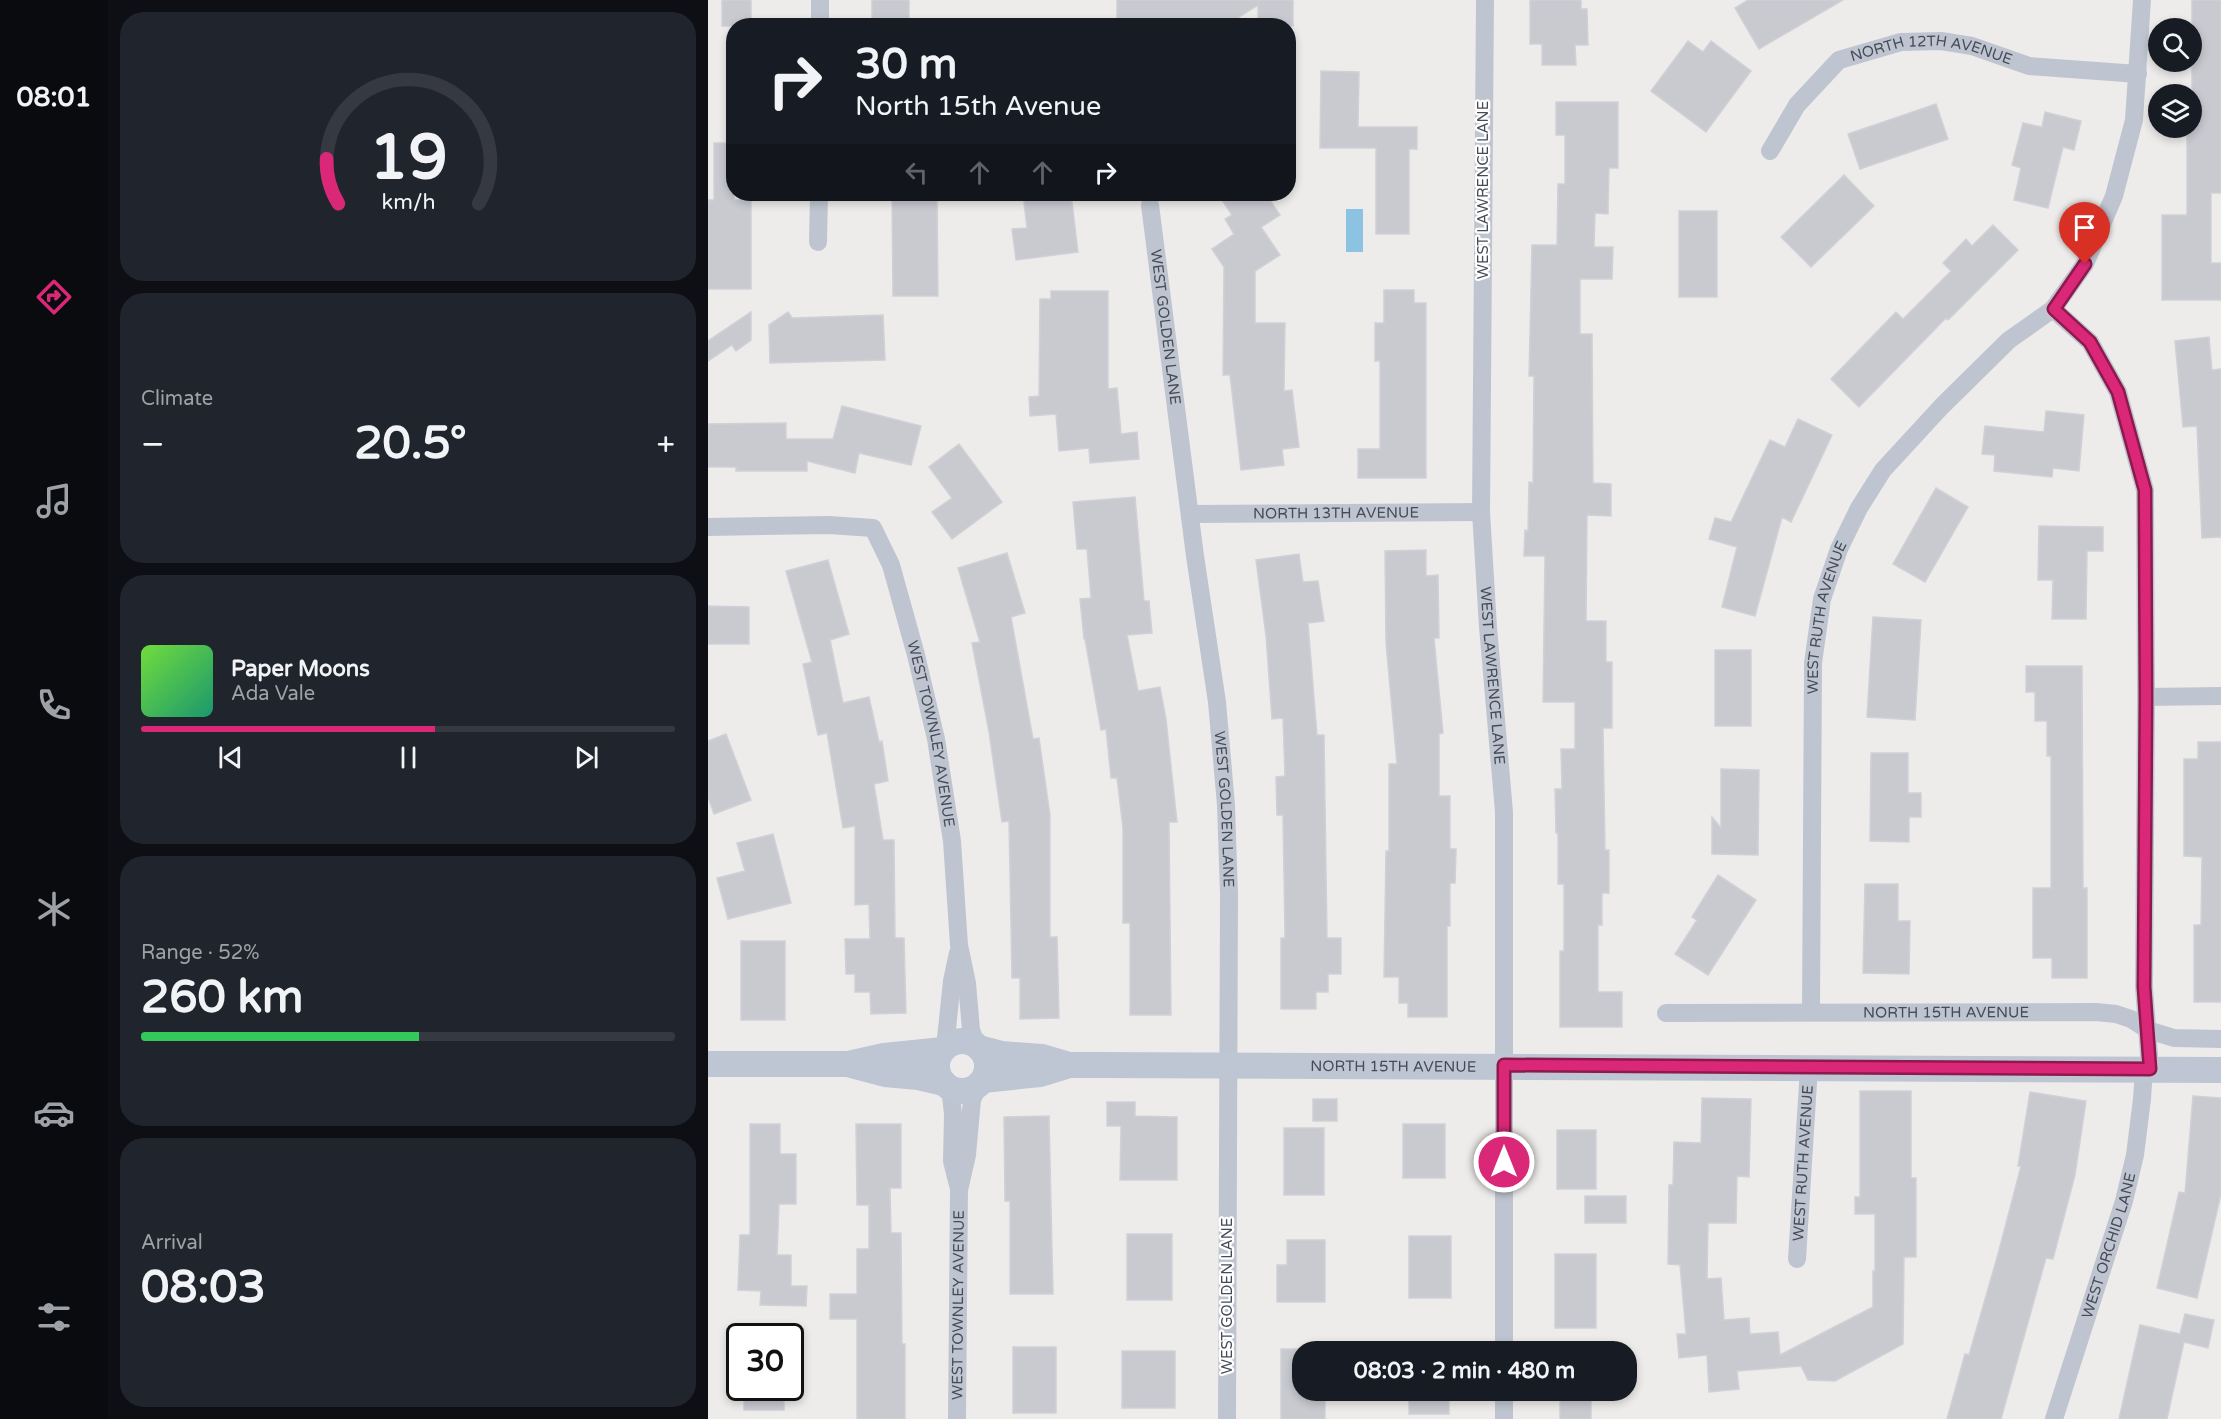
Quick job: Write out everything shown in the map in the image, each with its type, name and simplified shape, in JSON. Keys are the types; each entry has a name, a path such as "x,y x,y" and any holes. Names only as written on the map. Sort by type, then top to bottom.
{"street":[{"path":"820,0 820,18"},
{"name":"WEST LAWRENCE LANE","path":"1485,0 1481,512 1488,627 1504,812 1504,1341"},
{"path":"2054,309 2085,264 2114,196 2134,120 2142,0"},
{"name":"NORTH 12TH AVENUE","path":"1770,150 1797,105 1839,60 1901,42 1941,41 1972,46 2029,66 2138,74"},
{"path":"818,242 819,201"},
{"name":"WEST GOLDEN LANE","path":"1150,205 1217,702 1226,805 1229,894 1227,1419"},
{"name":"WEST ORCHID LANE","path":"2054,309 2090,342 2118,392 2145,490 2144,987 2148,1030 2147,1069 2135,1155 2124,1201 2054,1419"},
{"name":"WEST RUTH AVENUE","path":"1811,1012 1813,663 1822,599 1839,549 1859,508 1883,470 1942,406 2009,340 2054,309"},
{"name":"NORTH 13TH AVENUE","path":"1190,514 1481,512"},
{"name":"WEST TOWNLEY AVENUE","path":"708,527 829,525 873,528 891,565 936,739 952,841 959,945 967,983 971,1030 978,1047"},
{"path":"2146,697 2221,696"},
{"name":"WEST TOWNLEY AVENUE","path":"944,1049 959,945"},
{"name":"NORTH 15TH AVENUE","path":"1666,1013 2096,1012 2116,1014 2131,1019 2148,1030 2174,1038 2221,1039"},
{"name":"NORTH 15TH AVENUE","path":"708,1064 848,1064 884,1056 944,1049 957,1041 971,1042 978,1047 1002,1054 1041,1057 1069,1065 1504,1065 2221,1070"},
{"path":"978,1047 985,1056 986,1064 981,1082"},
{"path":"944,1049 939,1056 938,1070 947,1085"},
{"name":"NORTH 15TH AVENUE","path":"848,1064 885,1074 918,1077 965,1090 981,1082 1040,1074 1069,1065"},
{"name":"WEST RUTH AVENUE","path":"1797,1259 1809,1067"},
{"name":"WEST TOWNLEY AVENUE","path":"957,1419 959,1190 967,1155 972,1100 981,1082"},
{"name":"WEST TOWNLEY AVENUE","path":"947,1085 953,1114 952,1161 959,1190"},
{"path":"1504,1401 1504,1419"}],"water":[{"path":"1346,209 1363,209 1363,252 1346,252"}],"building":[{"path":"722,0 751,0 751,18 726,18 726,26 722,26"},
{"path":"872,0 909,0 909,18 872,18"},
{"path":"1117,0 1293,0 1293,18 1258,18 1258,5 1238,18 1117,18"},
{"path":"1530,0 1581,0 1581,9 1587,9 1588,45 1575,45 1576,65 1542,65 1542,44 1530,44"},
{"path":"1748,0 1843,0 1759,49 1735,8"},
{"path":"2192,0 2221,0 2221,193 2211,193 2211,263 2221,263 2221,300 2162,300 2162,215 2187,215 2187,138 2202,138 2202,84 2192,84 2192,72 2202,72 2202,18 2192,18"},
{"path":"1688,41 1703,52 1711,41 1751,71 1706,132 1651,91"},
{"path":"1321,71 1359,72 1358,127 1417,127 1417,149 1409,149 1409,234 1376,234 1376,148 1320,148"},
{"path":"1556,102 1618,102 1618,168 1609,168 1608,214 1595,213 1594,247 1613,247 1612,279 1580,279 1580,334 1592,334 1593,483 1611,484 1611,516 1587,515 1586,621 1606,621 1606,662 1612,662 1612,728 1603,728 1605,850 1609,850 1609,893 1602,893 1602,925 1598,925 1598,992 1622,992 1622,1027 1560,1027 1560,951 1564,951 1564,884 1558,884 1555,789 1562,789 1561,749 1575,749 1575,702 1543,702 1545,556 1524,556 1525,530 1528,531 1529,482 1533,483 1534,376 1529,376 1532,245 1557,245 1558,184 1565,184 1565,135 1556,135"},
{"path":"1936,104 1948,139 1860,169 1848,134"},
{"path":"2045,112 2081,121 2074,150 2063,147 2048,208 2014,200 2021,168 2012,165 2023,123 2042,127"},
{"path":"714,143 726,143 726,201 751,201 751,289 708,289 708,200 714,200"},
{"path":"1844,175 1874,206 1811,267 1781,237"},
{"path":"892,201 937,201 938,296 893,296"},
{"path":"1024,201 1072,201 1078,252 1016,260 1012,229 1027,228"},
{"path":"1223,201 1271,201 1280,215 1261,227 1280,255 1255,271 1255,323 1285,323 1284,391 1292,390 1299,447 1282,449 1284,465 1241,470 1230,375 1223,375 1224,267 1212,249 1234,234 1225,219 1232,215"},
{"path":"1679,211 1717,211 1717,297 1679,297"},
{"path":"1993,225 2018,250 1948,320 1946,318 1859,407 1831,379 1896,312 1903,319 1951,271 1943,263 1966,239 1972,246"},
{"path":"1384,290 1414,290 1414,303 1426,303 1426,478 1358,478 1358,449 1380,449 1380,361 1375,361 1375,323 1384,323"},
{"path":"1051,291 1108,291 1108,389 1117,388 1121,434 1137,432 1139,459 1090,463 1089,448 1059,451 1056,414 1030,416 1029,397 1039,396 1040,299 1051,299"},
{"path":"751,312 751,340 736,351 732,345 708,361 708,341"},
{"path":"788,312 792,318 883,315 885,360 770,363 769,325"},
{"path":"2209,337 2212,370 2221,369 2221,537 2202,538 2197,426 2183,427 2175,341"},
{"path":"842,406 921,426 911,465 859,453 855,473 807,461 807,471 736,471 736,467 708,467 708,424 786,423 786,439 833,439"},
{"path":"2046,411 2084,415 2079,471 2053,468 2052,477 1994,471 1995,455 1982,454 1985,426 2044,432"},
{"path":"1798,419 1832,435 1791,522 1782,517 1755,616 1722,607 1737,547 1709,539 1715,518 1731,522 1770,440 1785,447"},
{"path":"959,444 1002,502 952,539 932,512 952,498 929,467"},
{"path":"1936,488 1968,507 1925,582 1893,564"},
{"path":"1135,497 1144,601 1149,601 1152,633 1127,635 1138,691 1160,687 1166,719 1177,822 1169,822 1171,1015 1130,1015 1130,923 1123,923 1123,828 1117,778 1111,778 1106,729 1101,730 1084,639 1080,599 1091,598 1087,549 1077,549 1073,502"},
{"path":"2039,526 2103,527 2103,551 2087,551 2086,619 2052,619 2053,580 2038,580"},
{"path":"1426,550 1426,576 1438,575 1439,638 1434,638 1443,733 1439,734 1439,796 1450,796 1450,849 1456,849 1455,883 1450,883 1450,926 1447,926 1447,1017 1408,1017 1408,1003 1399,1003 1399,977 1384,977 1386,851 1389,851 1389,764 1397,764 1386,643 1385,551"},
{"path":"1007,553 1025,613 1011,617 1033,739 1039,738 1050,815 1050,937 1057,937 1059,1018 1020,1019 1020,978 1012,978 1009,821 1002,822 989,732 972,643 980,642 958,568"},
{"path":"1299,554 1303,582 1318,581 1324,621 1308,623 1317,735 1324,735 1327,938 1341,938 1341,974 1328,974 1328,992 1316,992 1316,1009 1281,1009 1281,938 1285,938 1283,815 1277,815 1276,777 1285,776 1283,718 1272,719 1266,636 1256,560"},
{"path":"828,560 849,634 830,640 843,703 869,697 879,742 882,741 888,781 874,784 883,840 894,840 895,938 904,938 906,1013 871,1014 870,992 855,992 855,974 846,974 845,939 870,939 869,904 855,905 855,826 843,828 827,733 818,735 803,664 812,662 786,571"},
{"path":"708,606 749,607 749,644 708,644"},
{"path":"1873,617 1921,620 1915,720 1867,717"},
{"path":"1715,650 1751,650 1751,726 1715,726"},
{"path":"2026,666 2082,666 2083,888 2087,888 2087,978 2052,978 2052,958 2033,958 2033,888 2051,888 2051,756 2047,756 2047,721 2035,721 2035,692 2026,692"},
{"path":"726,734 751,800 714,814 708,797 708,741"},
{"path":"2198,742 2221,742 2221,1002 2194,1002 2194,925 2201,925 2202,857 2184,856 2184,759 2198,759"},
{"path":"1871,753 1908,753 1908,793 1921,793 1921,817 1909,817 1909,842 1870,841"},
{"path":"1721,769 1759,770 1758,855 1712,854 1712,817 1721,828"},
{"path":"773,834 791,903 728,919 717,878 745,871 737,843"},
{"path":"1718,875 1756,900 1708,975 1675,954 1697,920 1692,917"},
{"path":"1865,884 1898,884 1898,921 1910,921 1909,974 1863,973"},
{"path":"741,941 785,941 785,1020 741,1020"},
{"path":"1860,1091 1911,1091 1911,1178 1916,1178 1916,1257 1904,1257 1903,1344 1835,1381 1808,1380 1801,1366 1737,1371 1739,1389 1709,1392 1707,1355 1679,1358 1677,1334 1686,1334 1680,1265 1668,1264 1669,1185 1673,1185 1674,1142 1701,1143 1702,1098 1751,1099 1749,1177 1737,1176 1736,1223 1708,1223 1707,1279 1721,1278 1724,1320 1749,1318 1750,1334 1778,1332 1780,1355 1873,1307 1875,1214 1855,1214 1855,1197 1860,1197"},
{"path":"2030,1092 2086,1101 2075,1175 2053,1259 2046,1258 2001,1419 1947,1419 1965,1354 1969,1355 2021,1166 2018,1166"},
{"path":"2193,1096 2221,1098 2221,1194 2197,1298 2157,1288 2179,1192 2185,1193"},
{"path":"1313,1099 1337,1099 1337,1121 1313,1121"},
{"path":"1107,1102 1135,1102 1135,1116 1177,1117 1177,1180 1120,1180 1121,1126 1107,1126"},
{"path":"1049,1116 1053,1294 1010,1294 1010,1201 1005,1201 1004,1117"},
{"path":"750,1124 780,1124 780,1154 796,1154 796,1204 779,1204 777,1255 791,1255 791,1286 807,1286 806,1306 760,1305 761,1291 738,1290 740,1235 750,1235"},
{"path":"856,1124 901,1124 901,1188 890,1188 891,1233 901,1233 905,1419 857,1419 857,1319 830,1319 830,1294 857,1294 857,1249 869,1249 869,1205 857,1205"},
{"path":"1403,1124 1445,1124 1445,1178 1403,1178"},
{"path":"1284,1128 1324,1128 1324,1195 1284,1195"},
{"path":"1557,1130 1596,1130 1596,1189 1557,1189"},
{"path":"1585,1196 1626,1196 1626,1223 1585,1223"},
{"path":"1127,1234 1172,1234 1172,1300 1127,1300"},
{"path":"1409,1236 1451,1236 1451,1298 1409,1298"},
{"path":"1287,1240 1325,1240 1325,1302 1277,1302 1277,1265 1287,1265"},
{"path":"1555,1254 1596,1254 1596,1328 1555,1328"},
{"path":"2185,1314 2214,1320 2208,1348 2184,1342 2167,1419 2119,1419 2140,1325 2180,1334"},
{"path":"1013,1347 1056,1347 1056,1413 1013,1413"},
{"path":"1281,1349 1292,1349 1292,1401 1325,1401 1325,1419 1281,1419"},
{"path":"1122,1351 1175,1351 1175,1408 1122,1408"},
{"path":"744,1401 784,1401 784,1410 744,1410"},
{"path":"1409,1401 1449,1401 1449,1414 1409,1414"},
{"path":"1560,1401 1591,1401 1591,1419 1560,1419"}],"route":[{"path":"1504,1162 1504,1065 2150,1069 2144,987 2145,490 2118,392 2090,342 2054,309 2085,264"}]}
